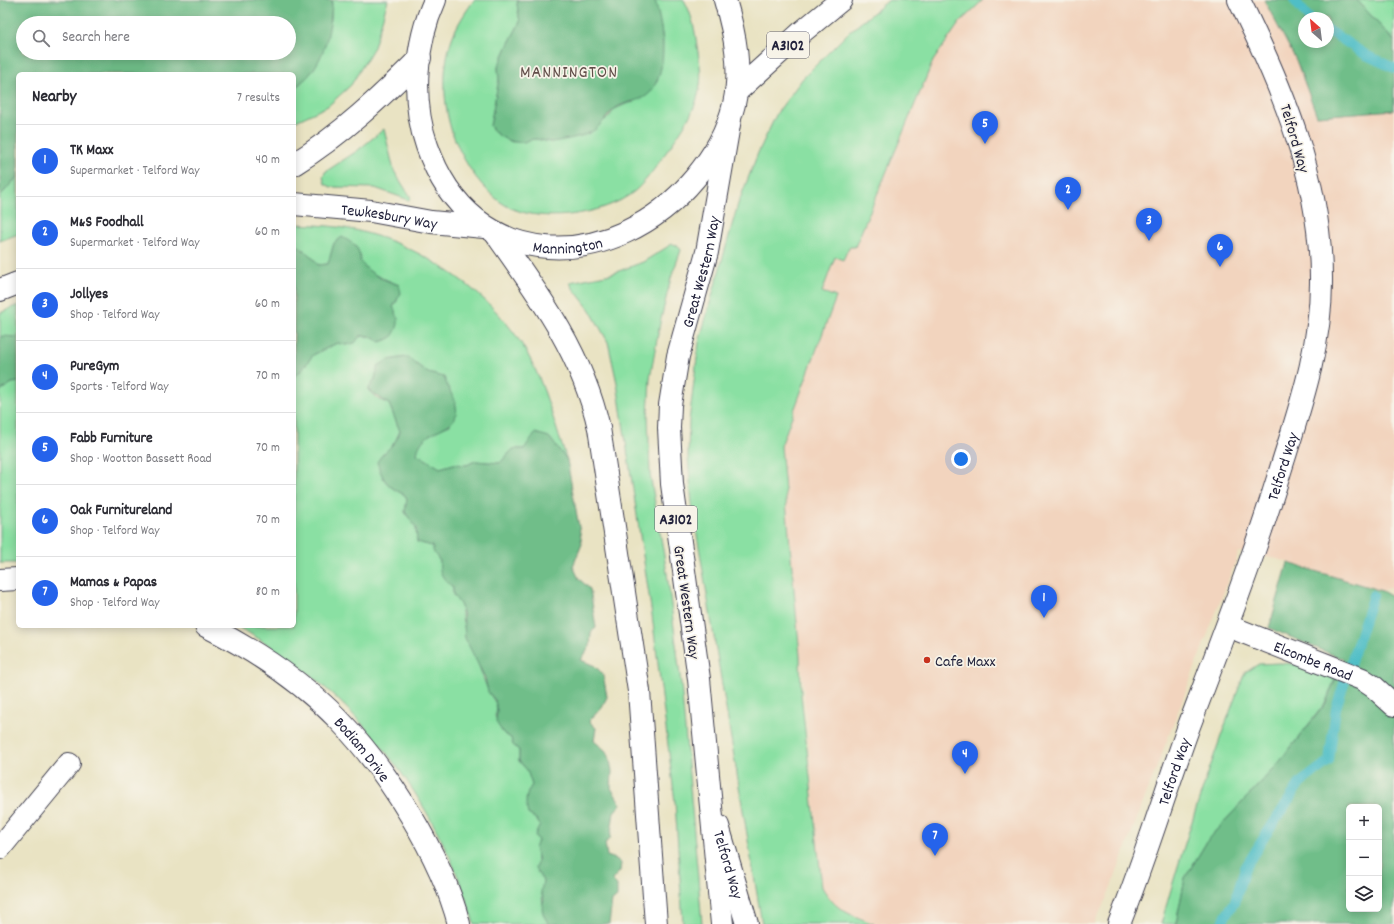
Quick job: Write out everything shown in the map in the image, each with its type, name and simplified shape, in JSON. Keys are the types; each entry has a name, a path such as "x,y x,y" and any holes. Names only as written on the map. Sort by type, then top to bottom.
{"main road":[{"path":"425,28 427,0"},
{"name":"Mannington","path":"435,0 425,28 417,91 419,116 431,157 443,181 473,218 490,230 514,242 534,246 562,247 586,244 632,230 650,219 686,188 716,151 730,119 736,92 738,58 734,33 725,0"},
{"name":"A3102","path":"736,92 802,32 841,0"},
{"name":"Telford Way","path":"1119,924 1188,728 1228,626 1302,405 1310,370 1318,322 1321,279 1318,229 1298,139 1283,94 1239,0"},
{"path":"296,163 351,124 420,58"},
{"name":"Great Western Way","path":"722,924 712,804 699,679 672,484 669,428 670,405 678,356 707,252 730,119"},
{"name":"Tewkesbury Way","path":"296,204 371,211 431,222 490,230"},
{"path":"490,230 550,312 572,351 584,377 598,422 639,691 656,924"},
{"path":"0,290 16,285"},
{"path":"0,580 16,579"},
{"name":"Elcombe Road","path":"1228,626 1348,673 1369,683 1394,705"},
{"name":"Bodiam Drive","path":"209,628 279,669 339,720 387,780 425,840 444,878 459,924"},
{"path":"0,848 69,764"},
{"name":"Telford Way","path":"712,804 747,924"}],"shaded area":[{"path":"983,0 1264,0 1296,60 1317,116 1394,110 1394,585 1382,591 1277,559 1239,552 1107,897 1094,924 874,924 845,912 831,903 822,887 781,446 836,297 822,292 835,257 849,247 855,247 933,61 960,22"}],"green space":[{"path":"0,0 332,0 331,19 324,48 316,66 307,78 296,87 296,72 16,72 16,178 0,196"},
{"path":"332,0 388,0 374,47 351,85 328,106 296,121 296,87 310,74 331,20"},
{"path":"474,0 518,0 517,4 520,22 498,67 499,79 490,126 494,132 512,142 536,139 550,142 576,137 608,118 615,109 634,102 656,83 662,62 663,39 655,0 684,0 691,16 694,28 700,66 700,85 696,102 680,133 654,170 636,190 623,199 588,212 549,216 530,214 513,209 499,201 483,186 464,159 459,149 448,117 445,92 446,67 451,42 459,23"},
{"path":"518,0 655,0 662,32 663,55 659,77 651,92 647,96 616,108 597,128 581,136 551,142 536,139 524,142 514,142 500,136 490,126 499,79 498,67 520,22 517,4"},
{"path":"889,0 983,0 960,22 933,61 855,247 849,247 843,260 835,257 822,292 836,297 781,446 800,656 801,694 822,887 838,907 850,914 874,924 762,924 692,505 688,456 689,421 699,342 738,204 758,153 777,113 803,78 848,33"},
{"path":"1264,0 1357,0 1394,41 1394,110 1317,116 1296,60"},
{"path":"1357,0 1394,0 1394,41"},
{"path":"384,129 394,171 411,198 409,200 375,188 331,187 325,184 323,177 325,172 357,151"},
{"path":"16,178 16,235 0,241 0,196"},
{"path":"296,224 339,227 389,240 436,263 479,295 514,332 534,366 545,392 567,460 549,437 524,449 513,449 500,463 475,461 467,465 454,464 440,468 416,454 424,438 433,432 450,425 456,405 444,378 428,373 407,357 399,358 378,366 375,379 368,390 378,399 389,404 400,431 393,446 381,456 380,464 382,476 388,485 405,495 407,499 405,512 416,528 417,542 432,546 440,562 445,579 453,587 453,595 460,604 468,639 488,690 497,708 495,716 503,733 511,738 513,745 519,750 519,761 527,770 532,785 528,792 528,814 536,819 540,825 537,846 537,862 540,876 543,881 543,909 549,924 474,924 458,878 438,834 414,791 385,751 353,714 317,680 278,651 239,628 296,628 296,375 301,371 313,355 337,343 346,345 362,336 370,337 380,342 396,312 393,307 397,301 399,285 373,274 364,268 359,261 361,256 354,244 334,243 328,264 318,265 313,258 299,247 296,247"},
{"path":"342,237 350,241 358,249 360,261 368,270 382,279 399,285 401,293 393,307 398,320 397,327 391,338 380,342 370,336 360,336 355,343 346,345 337,343 313,355 301,371 296,375 296,247 299,246 313,258 318,265 328,264 334,243"},
{"path":"672,244 677,245 681,250 671,278 660,323 650,378 648,416 650,474 667,573 681,683 702,924 683,924 675,802 652,615 617,383 608,342 590,310 572,287 570,282 611,274 643,262"},
{"path":"16,306 16,337 0,338 0,313"},
{"path":"2,336 16,337 16,382 12,383 0,391 0,338"},
{"path":"407,357 428,373 444,377 456,406 456,415 453,421 426,438 420,445 417,454 440,468 454,464 467,465 475,461 500,463 513,449 524,449 535,433 549,437 567,460 582,544 573,566 579,579 590,589 596,628 591,632 590,646 581,660 595,666 603,674 607,697 602,707 589,721 596,728 594,741 605,750 610,760 612,772 611,788 621,804 614,812 610,839 605,843 607,856 616,859 621,863 620,871 612,880 617,885 617,897 612,901 609,924 549,924 545,918 542,909 544,900 541,892 543,881 535,868 538,861 535,848 538,841 535,835 540,825 536,819 528,814 526,806 528,792 532,785 527,770 519,761 519,750 513,745 511,738 503,733 496,722 497,710 495,700 488,692 485,678 465,638 463,612 460,604 453,595 453,587 442,576 440,561 434,553 432,546 417,542 416,528 405,512 407,499 405,495 394,489 386,482 379,469 377,462 396,440 400,431 389,404 368,390 375,379 378,366 388,360"},
{"path":"16,382 16,563 0,563 0,391 12,383"},
{"path":"1288,563 1382,591 1394,598 1394,924 1176,924 1185,878 1209,838 1277,765 1326,703 1343,659 1269,628"},
{"path":"1280,663 1307,665 1336,676 1326,702 1277,765 1209,838 1185,878 1176,924 1161,924 1200,797 1245,672 1259,664"}],"waterway":[{"path":"1294,0 1304,12"},
{"path":"1334,34 1366,55 1394,68"},
{"path":"1221,924 1235,901 1245,868 1300,783 1329,761 1336,708 1373,595"}],"place":[{"name":"Fabb Furniture","path":"985,144"},
{"name":"M&S Foodhall","path":"1068,210"},
{"name":"Jollyes","path":"1149,241"},
{"name":"Oak Furnitureland","path":"1220,267"},
{"name":"TK Maxx","path":"1044,618"},
{"name":"Cafe Maxx","path":"927,660"},
{"name":"PureGym","path":"965,774"},
{"name":"Mamas & Papas","path":"935,856"}],"district":[{"name":"MANNINGTON","path":"569,71"}]}
